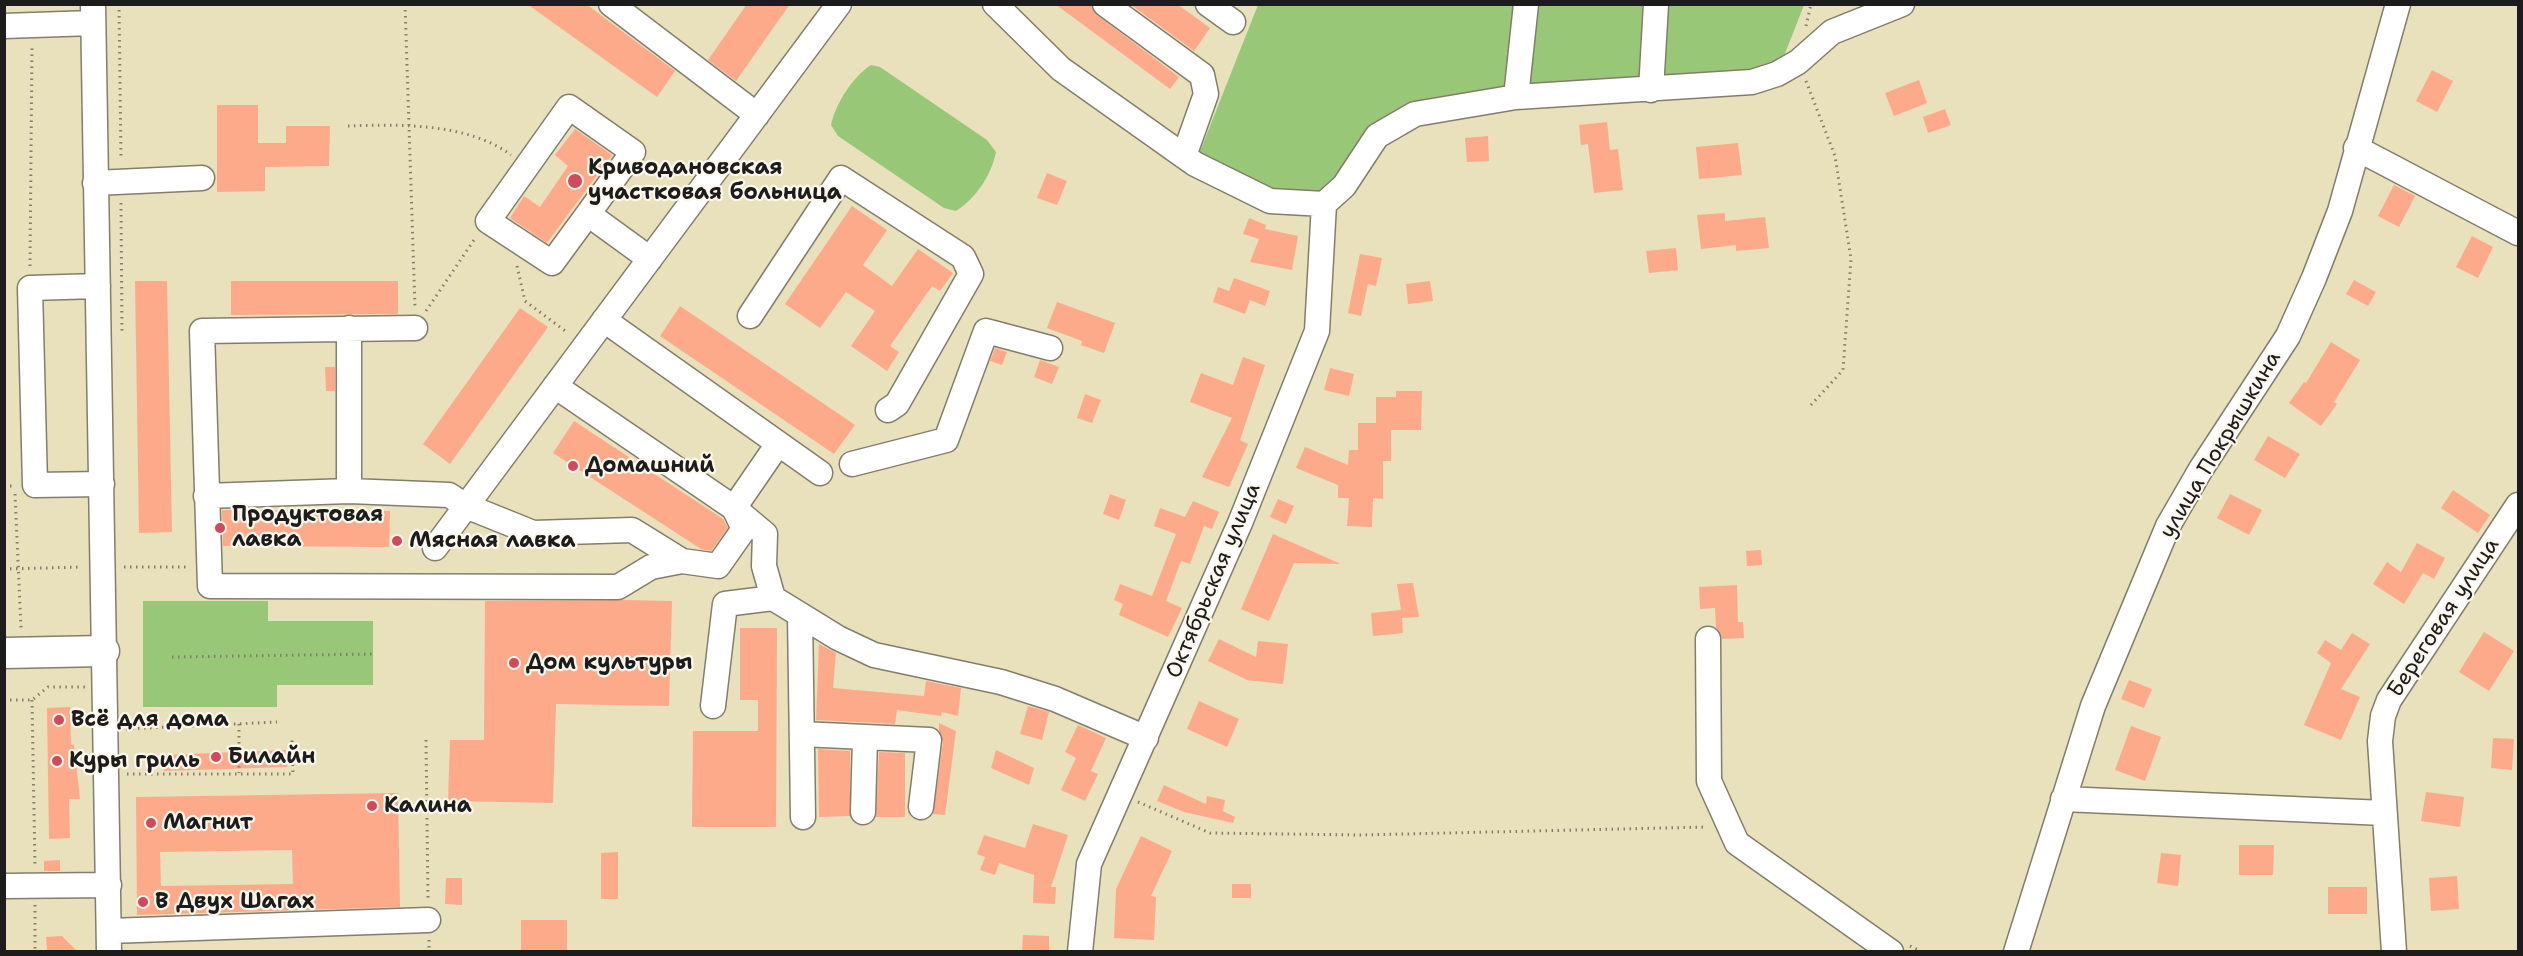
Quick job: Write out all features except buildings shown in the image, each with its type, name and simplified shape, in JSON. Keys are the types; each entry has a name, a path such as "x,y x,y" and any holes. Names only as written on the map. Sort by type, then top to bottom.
{"main road":[{"path":"13,642 104,651"}],"street":[{"path":"611,4 757,115"},
{"path":"435,548 839,4"},
{"path":"995,4 1061,69 1184,156 1270,201 1324,204 1344,186 1377,136 1415,114 1516,97 1752,82 1777,74 1798,62 1832,32 1902,4"},
{"path":"1104,4 1202,75 1206,93 1184,156"},
{"path":"1208,4 1233,22"},
{"path":"1516,97 1526,4"},
{"path":"1651,90 1656,4"},
{"name":"улица Покрышкина","path":"2016,951 2093,706 2168,526 2201,469 2288,336 2314,278 2340,211 2398,4"},
{"path":"4,26 33,15 93,14 109,941 428,920"},
{"path":"569,107 633,152 588,214 552,263 488,221 569,107"},
{"path":"2356,148 2518,233"},
{"path":"95,183 202,178"},
{"path":"750,316 841,178 963,257 971,274 897,404 888,410"},
{"name":"Октябрьская улица","path":"1080,951 1089,864 1240,523 1317,331 1324,204"},
{"path":"588,214 650,259"},
{"path":"98,286 30,288 35,485 102,484"},
{"path":"604,320 820,473"},
{"path":"348,491 349,328"},
{"path":"415,328 202,331 210,586 618,587 651,567 682,561 718,566 744,529 734,508"},
{"path":"852,464 945,440 986,331 1050,348"},
{"path":"555,386 734,508 765,534 764,566 774,598 800,616 874,655 1001,682 1055,699 1146,738"},
{"path":"734,508 778,444"},
{"path":"206,496 348,491 449,495 466,506 533,533 633,530 682,561"},
{"name":"Береговая улица","path":"2394,951 2380,741 2383,716 2389,700 2518,505"},
{"path":"713,706 725,604 774,598"},
{"path":"800,616 803,817"},
{"path":"1708,639 1709,781 1737,843 1898,947"},
{"path":"802,734 929,740 921,807"},
{"path":"863,812 866,737"},
{"path":"2063,799 2384,813"},
{"path":"4,886 109,885"}],"path":[{"path":"405,4 411,124 415,328"},
{"path":"30,288 33,15"},
{"path":"1798,62 1835,156 1851,259 1843,370 1811,405"},
{"path":"348,126 411,124 493,141 527,166"},
{"path":"415,328 488,221"},
{"path":"509,235 525,301 569,334"},
{"path":"13,642 18,568 14,486"},
{"path":"4,569 209,566"},
{"path":"172,657 373,654"},
{"path":"4,700 32,700 35,951"},
{"path":"126,729 277,722"},
{"path":"239,724 239,773"},
{"path":"127,774 293,774 292,740"},
{"path":"426,740 429,951"},
{"path":"1121,794 1210,834 1361,835 1729,828"},
{"path":"1898,947 1922,951"}],"green space":[{"path":"1258,5 1804,5 1777,74 1415,114 1324,204 1270,201 1195,164"},
{"path":"871,65 880,67 987,140 996,152 982,186 956,211 944,208 838,136 831,125 836,109 846,92 858,76"},
{"path":"143,601 268,601 268,621 373,621 373,685 277,685 277,707 143,707"}],"place":[{"name":"Криводановская участковая больница","path":"575,181"},
{"name":"Домашний","path":"573,466"},
{"name":"Продуктовая лавка","path":"220,528"},
{"name":"Мясная лавка","path":"397,541"},
{"name":"Дом культуры","path":"514,663"},
{"name":"Всё для дома","path":"59,720"},
{"name":"Билайн","path":"216,757"},
{"name":"Куры гриль","path":"57,761"},
{"name":"Калина","path":"372,806"},
{"name":"Магнит","path":"151,823"},
{"name":"В Двух Шагах","path":"143,902"}]}
